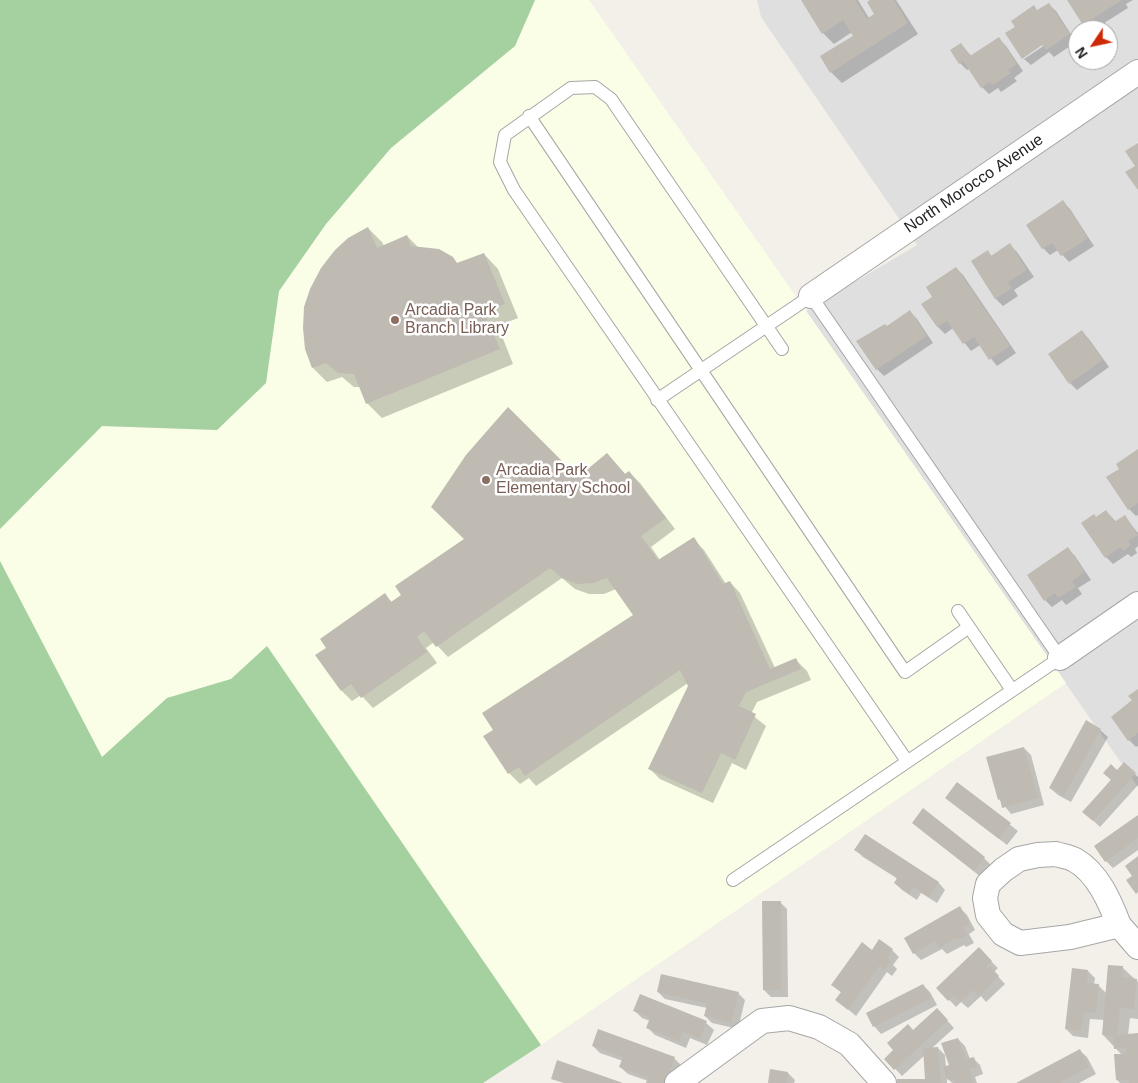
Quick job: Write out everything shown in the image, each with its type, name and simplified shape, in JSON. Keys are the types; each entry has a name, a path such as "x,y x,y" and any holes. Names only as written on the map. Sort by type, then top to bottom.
{"street":[{"name":"North Morocco Avenue","path":"811,296 1138,72"},
{"path":"1060,658 1138,604"},
{"path":"1119,925 1070,937 1020,943 1003,934 988,915 984,898 988,884 1019,859 1056,854 1075,860 1102,887 1119,925 1138,947"},
{"path":"677,1083 762,1021 789,1018 819,1027 850,1044 884,1083"}],"lane":[{"path":"782,349 611,99 595,87 571,88 529,116 505,135 500,162 514,190 656,400 907,762"},
{"path":"529,116 702,369 905,672 969,627"},
{"path":"656,400 811,296 1060,658 733,880"},
{"path":"958,611 1012,690"}],"shaded area":[{"name":"Arcadia Park Elementary School","path":"535,0 589,0 1066,683 541,1045 267,646 231,679 167,698 102,758 0,561 0,529 102,426 217,430 266,383 279,291 326,224 391,148 515,46"},
{"path":"757,0 1138,0 1138,787 806,311 917,245 761,17"}],"green space":[{"path":"0,0 535,0 515,46 391,148 326,224 279,291 266,383 217,430 102,426 0,529"},
{"path":"0,561 102,757 167,698 231,679 267,646 541,1045 483,1083 0,1083"}],"building":[{"path":"801,0 855,0 867,19 874,14 867,2 870,0 894,0 908,23 830,73 820,56 853,36 843,20 822,34"},
{"path":"1067,0 1122,0 1091,20 1080,20"},
{"path":"1049,3 1068,31 1068,35 1046,50 1042,45 1022,59 1005,33 1015,27 1011,21 1034,5 1037,10"},
{"path":"999,37 1017,64 1008,70 1011,73 993,85 990,82 981,88 963,61 959,64 950,50 961,43 970,56"},
{"path":"1138,143 1138,190 1125,172 1135,166 1125,151"},
{"path":"1063,200 1088,238 1061,256 1052,243 1042,249 1026,225"},
{"name":"Arcadia Park Branch Library","path":"368,227 377,248 407,235 411,246 439,249 453,257 457,263 484,253 505,304 484,312 500,349 366,404 354,374 338,373 326,363 312,368 305,349 303,328 304,307 310,289 321,268 335,250 348,238"},
{"path":"1010,243 1027,270 1008,282 1012,288 995,299 971,261 988,250 991,256"},
{"path":"956,267 1010,346 989,360 974,337 963,344 947,321 937,327 921,304 932,297 926,287"},
{"path":"910,310 927,336 876,370 856,341 885,324 887,326"},
{"path":"1082,330 1103,360 1069,384 1048,354"},
{"name":"Arcadia Park Elementary School","path":"508,407 578,477 607,453 625,474 629,471 666,518 641,536 658,560 694,537 723,584 730,581 770,669 796,658 801,669 746,692 739,706 756,714 735,760 721,753 702,793 648,769 688,686 680,670 525,776 519,767 508,774 483,736 493,730 482,713 633,615 607,578 593,583 577,584 562,578 550,568 436,647 424,631 417,637 427,652 361,698 351,684 341,691 315,655 326,648 320,639 385,593 391,602 401,595 395,586 464,539 431,507 466,455"},
{"path":"1138,449 1138,503 1128,510 1106,477 1119,469 1116,464"},
{"path":"1106,510 1114,522 1125,515 1138,535 1128,541 1131,545 1123,551 1120,547 1105,558 1081,523 1094,514 1096,517"},
{"path":"1068,547 1085,572 1072,581 1076,587 1058,598 1055,593 1044,601 1027,575"},
{"path":"1138,689 1138,733 1128,741 1111,717 1132,700 1128,696"},
{"path":"1086,720 1101,729 1064,796 1049,788"},
{"path":"1024,747 1038,798 1002,808 986,757"},
{"path":"1124,762 1136,773 1093,821 1082,812 1111,780 1103,773 1111,764 1117,770"},
{"path":"957,782 1011,823 999,839 945,798"},
{"path":"923,808 985,857 974,871 912,823"},
{"path":"1138,815 1138,838 1105,862 1094,846"},
{"path":"865,834 939,882 929,897 914,887 909,894 894,883 897,878 854,850"},
{"path":"1138,856 1138,892 1136,894 1126,880 1132,876 1125,866"},
{"path":"762,901 781,901 781,990 763,990"},
{"path":"960,906 969,923 963,927 967,935 958,940 956,938 939,948 935,941 913,954 904,938"},
{"path":"879,939 893,949 887,958 891,961 884,970 879,966 848,1010 835,1000 841,992 831,985 862,942 872,950"},
{"path":"979,947 992,961 985,967 987,969 990,966 999,976 979,996 973,990 960,1002 954,995 948,1001 936,988"},
{"path":"1108,965 1123,966 1122,977 1137,979 1134,1009 1120,1008 1117,1035 1138,1033 1138,1083 1129,1083 1129,1080 1116,1080 1114,1054 1126,1054 1126,1048 1114,1049 1113,1036 1102,1035"},
{"path":"1072,968 1088,970 1087,983 1099,984 1096,1013 1084,1012 1081,1031 1065,1029"},
{"path":"661,974 739,992 731,1023 704,1016 707,1004 657,992"},
{"path":"923,984 931,998 873,1027 866,1013"},
{"path":"640,994 707,1021 700,1039 683,1032 679,1041 646,1028 650,1018 633,1011"},
{"path":"937,1008 948,1020 894,1070 884,1059 893,1050 887,1043 908,1024 913,1030"},
{"path":"598,1029 675,1057 669,1073 672,1075 666,1083 646,1083 648,1078 619,1067 623,1057 592,1046"},
{"path":"958,1038 966,1059 974,1057 977,1067 969,1069 973,1083 955,1083 953,1079 948,1080 943,1067 949,1065 941,1043"},
{"path":"938,1047 941,1083 897,1083 897,1079 925,1079 923,1048"},
{"path":"1080,1049 1089,1067 1059,1083 1016,1083"},
{"path":"557,1060 623,1083 564,1083 551,1079"},
{"path":"770,1069 788,1072 787,1083 768,1083"}],"place":[{"name":"Arcadia Park Branch Library","path":"395,320"},
{"name":"Arcadia Park Elementary School","path":"486,480"}]}
